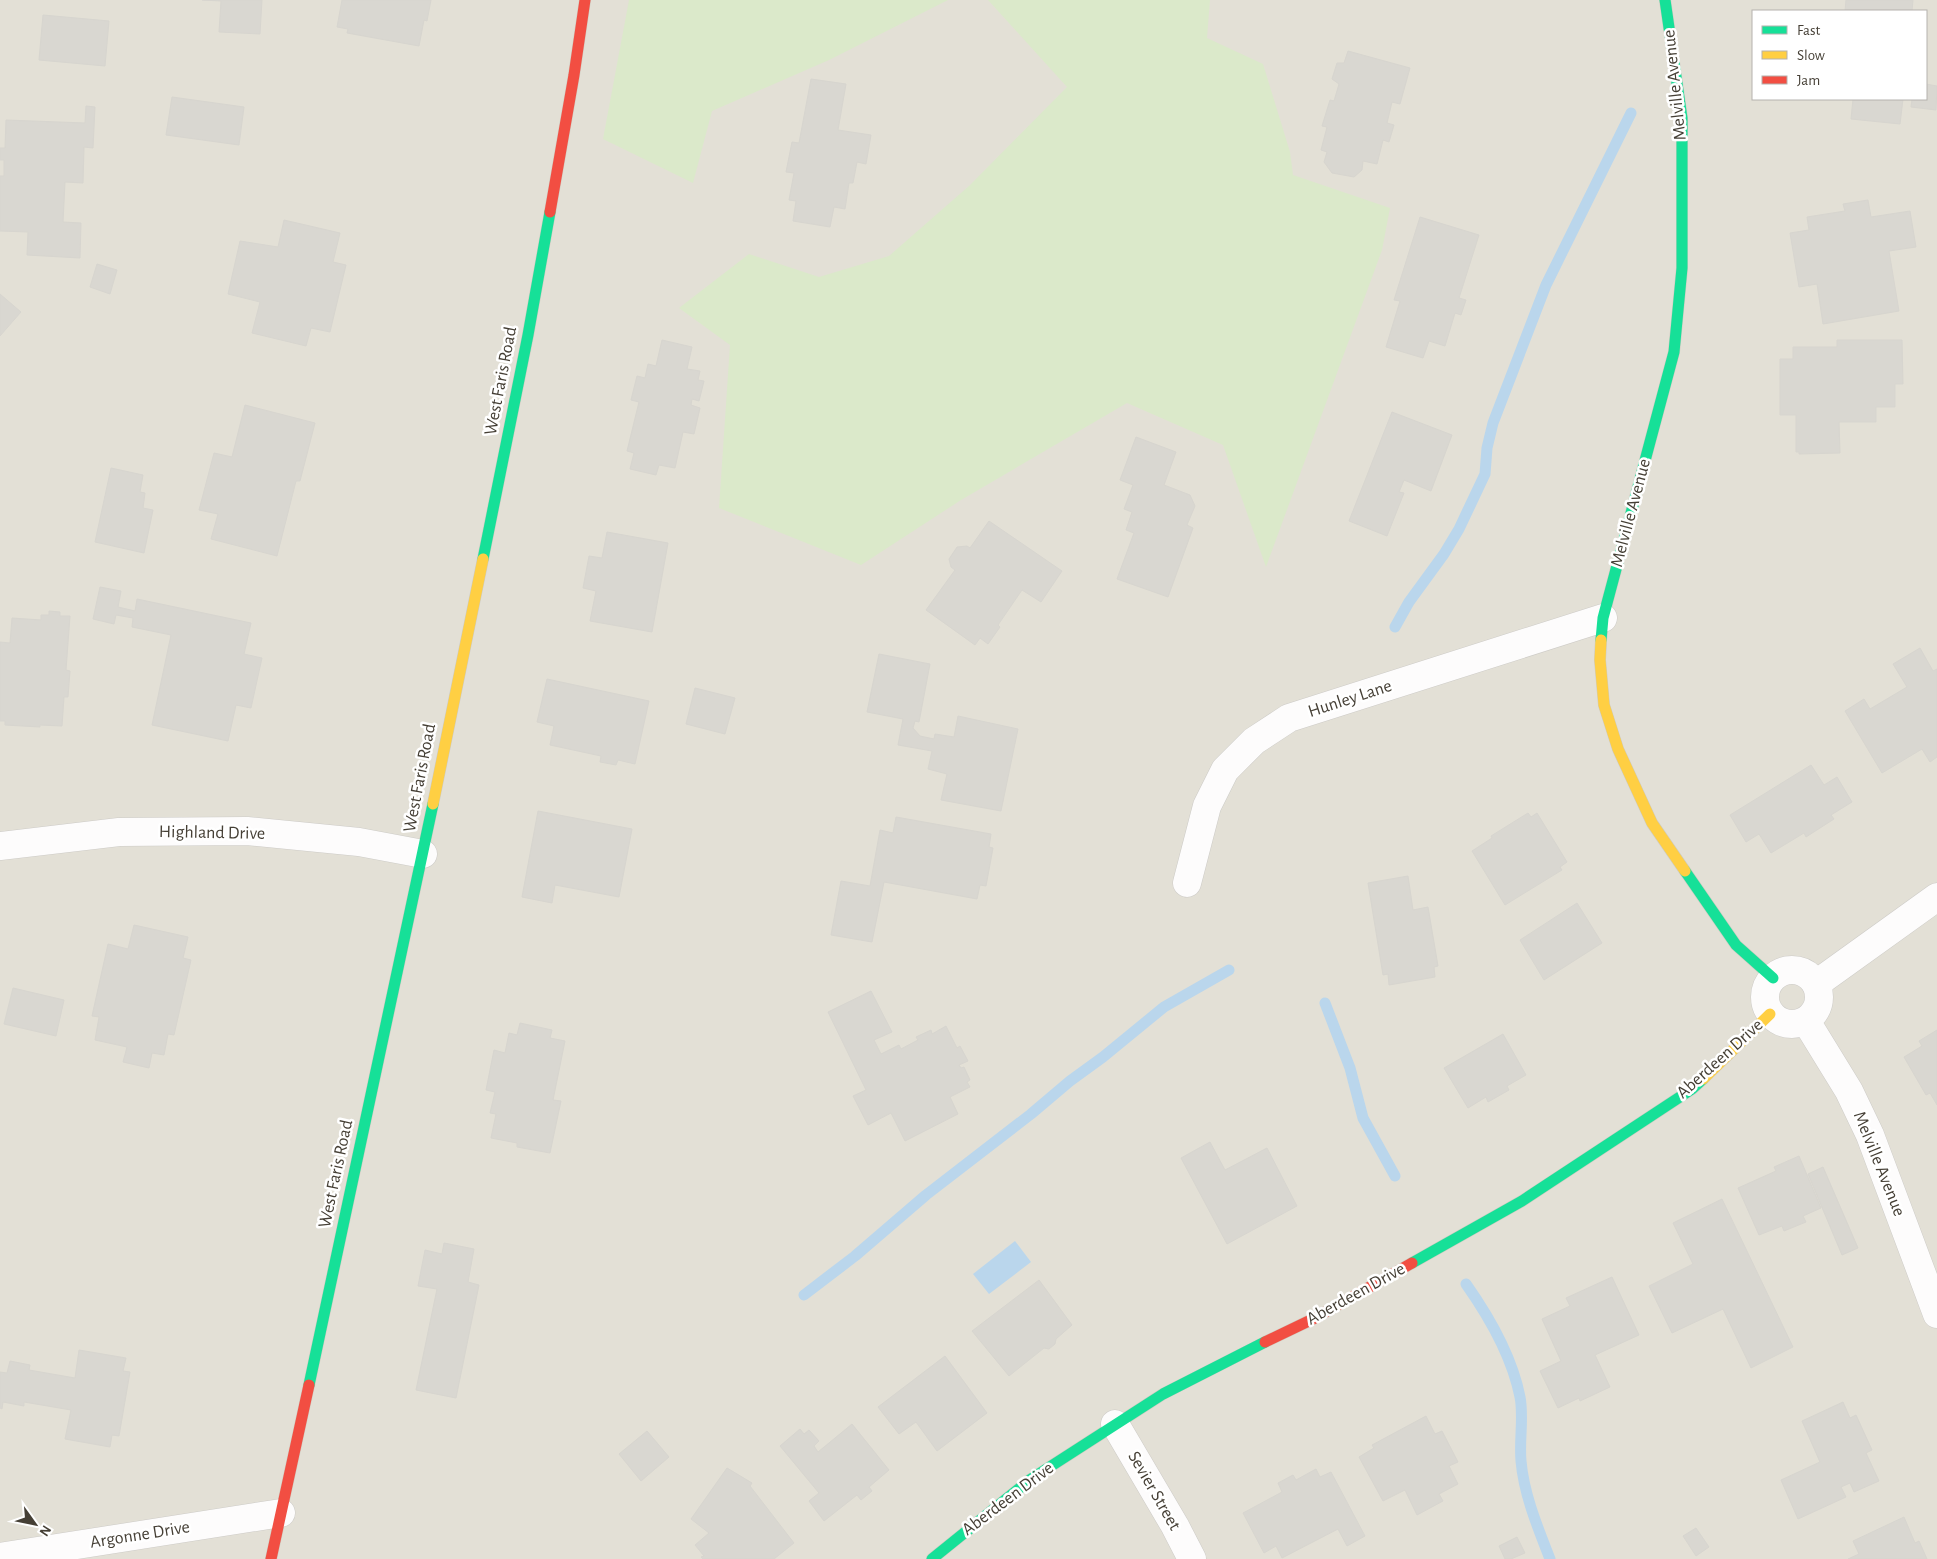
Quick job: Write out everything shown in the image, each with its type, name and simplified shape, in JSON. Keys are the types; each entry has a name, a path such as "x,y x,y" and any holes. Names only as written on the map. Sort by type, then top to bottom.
{"street":[{"name":"West Faris Road","path":"271,1559 423,854 528,335 574,75 585,0"},
{"name":"Melville Avenue","path":"1665,0 1682,118 1682,268 1674,352 1603,618 1600,660 1604,705 1618,749 1652,823 1736,945 1772,978"},
{"name":"Hunley Lane","path":"1187,883 1207,806 1225,770 1254,741 1289,718 1603,618"},
{"name":"Highland Drive","path":"0,846 119,832 247,831 359,842 423,854"},
{"path":"1816,984 1937,897"},
{"path":"1797,970 1808,975 1816,984 1820,994 1819,1005 1814,1014 1806,1021 1793,1025 1781,1022 1770,1014 1765,1002 1766,989 1772,978 1784,971 1797,970"},
{"name":"Aberdeen Drive","path":"932,1559 1031,1479 1163,1394 1315,1318 1522,1201 1692,1089 1770,1014"},
{"name":"Melville Avenue","path":"1806,1021 1849,1091 1870,1135 1937,1314"},
{"name":"Sevier Street","path":"1116,1424 1192,1559"},
{"name":"Argonne Drive","path":"0,1556 281,1513"}],"shaded area":[{"path":"0,0 1937,0 1937,1559 0,1559"}],"green space":[{"path":"629,0 948,0 829,60 712,111 693,183 603,139"},
{"path":"988,0 1210,0 1207,38 1263,64 1290,152 1293,175 1390,208 1382,250 1266,567 1223,445 1127,403 961,500 861,565 719,508 730,345 679,308 749,254 819,277 889,256 969,186 1067,87"}],"water":[{"path":"1015,1241 1031,1262 989,1294 973,1274"}],"building":[{"path":"202,0 262,0 260,34 219,32 221,1"},
{"path":"342,0 431,0 427,21 424,20 419,46 347,33 348,29 337,27"},
{"path":"1846,0 1913,0 1912,10 1845,10"},
{"path":"43,15 109,21 105,66 39,60"},
{"path":"1348,51 1410,68 1400,104 1392,102 1387,123 1394,125 1389,142 1383,140 1377,164 1363,161 1362,170 1354,177 1332,173 1324,162 1327,152 1321,150 1327,127 1322,126 1330,100 1334,101 1339,84 1332,79 1337,63 1344,63"},
{"path":"811,79 846,84 838,130 871,135 866,164 857,162 853,183 849,183 845,209 834,207 830,227 793,221 796,201 789,200 794,173 786,172 792,142 799,143"},
{"path":"1927,84 1937,86 1936,110 1911,107 1912,100 1927,100"},
{"path":"172,97 244,107 239,145 166,135"},
{"path":"1853,100 1903,100 1900,124 1851,119"},
{"path":"86,106 95,107 93,148 84,147 83,183 65,182 63,222 81,223 80,258 27,255 28,232 0,231 0,176 4,176 4,160 0,160 0,148 5,148 6,120 85,123"},
{"path":"1868,200 1871,217 1910,211 1916,247 1889,251 1899,311 1823,324 1817,284 1799,287 1790,233 1809,230 1807,217 1845,211 1843,204"},
{"path":"1420,217 1479,235 1459,298 1466,300 1461,315 1455,313 1445,346 1429,341 1423,358 1386,347 1400,301 1394,300"},
{"path":"284,220 340,233 333,262 346,265 330,332 311,328 306,346 252,333 260,302 228,294 240,241 278,247"},
{"path":"97,264 117,270 110,294 90,287"},
{"path":"0,294 21,312 0,336"},
{"path":"662,340 692,347 687,369 700,371 698,380 704,381 699,401 692,399 691,405 700,408 694,434 683,432 675,468 659,465 656,475 630,469 634,453 627,451 639,402 631,400 637,376 645,378 648,364 656,366"},
{"path":"1837,340 1902,340 1903,384 1895,384 1895,407 1876,407 1876,422 1839,422 1840,453 1799,454 1799,452 1796,452 1796,415 1780,415 1780,359 1793,359 1793,347 1837,347"},
{"path":"245,405 315,423 300,481 296,481 277,556 211,539 218,514 199,510 214,453 232,457"},
{"path":"1392,412 1452,435 1431,491 1404,480 1399,492 1404,493 1387,536 1349,521"},
{"path":"1136,437 1176,452 1164,485 1190,495 1195,506 1187,525 1193,528 1168,597 1117,579 1134,533 1126,530 1132,512 1124,509 1133,485 1120,480"},
{"path":"111,468 143,475 140,492 145,493 143,508 153,510 144,553 95,542"},
{"path":"989,521 1062,571 1041,602 1022,590 998,625 1000,627 988,644 980,638 975,645 926,610 955,570 951,567 949,559 957,547 967,546 970,548"},
{"path":"607,532 668,543 652,632 590,621 596,591 583,588 589,556 602,558"},
{"path":"100,587 121,591 118,607 135,611 137,599 251,623 244,654 262,658 251,708 236,705 228,741 152,725 171,635 132,627 133,618 116,615 114,624 93,619"},
{"path":"49,611 60,612 60,616 70,616 66,670 70,671 68,697 64,697 62,726 5,725 5,721 0,721 0,642 10,643 12,618 41,620 41,615 49,615"},
{"path":"1920,648 1933,671 1937,669 1937,757 1930,762 1922,749 1882,773 1845,711 1864,699 1870,709 1907,687 1893,664"},
{"path":"879,654 930,664 919,722 915,721 913,728 920,736 934,739 935,734 954,737 958,716 1018,729 1001,811 941,800 947,774 928,769 932,751 898,745 903,719 867,712"},
{"path":"547,679 649,701 635,764 618,760 616,765 600,762 601,756 550,745 554,726 537,722"},
{"path":"695,688 735,698 725,734 686,724"},
{"path":"1811,765 1824,785 1837,777 1852,802 1831,815 1834,819 1806,837 1804,833 1771,853 1759,834 1746,842 1730,815"},
{"path":"538,811 632,829 619,897 555,885 552,903 522,897"},
{"path":"1528,813 1531,817 1537,813 1567,862 1560,867 1562,870 1505,905 1472,851 1492,838 1491,836"},
{"path":"896,817 991,834 989,847 993,848 986,886 980,885 977,899 884,882 872,942 831,935 841,881 870,886 880,830 893,833"},
{"path":"1408,876 1413,910 1428,907 1438,966 1434,967 1435,977 1389,985 1388,974 1383,975 1368,883"},
{"path":"1577,903 1602,943 1544,980 1520,940"},
{"path":"134,925 188,937 183,958 191,960 174,1035 168,1034 164,1055 152,1053 149,1068 123,1062 127,1047 95,1040 99,1017 92,1016 108,944 128,949"},
{"path":"13,988 64,1000 56,1036 4,1024"},
{"path":"871,991 892,1032 874,1040 881,1054 899,1045 901,1049 918,1040 916,1037 931,1030 932,1034 946,1026 957,1048 960,1046 968,1061 959,1065 961,1068 964,1067 970,1080 967,1082 970,1087 950,1097 958,1114 905,1141 891,1113 868,1125 853,1096 866,1090 828,1012"},
{"path":"520,1023 552,1030 550,1038 565,1041 553,1100 561,1101 550,1153 517,1147 517,1143 491,1138 496,1114 490,1113 495,1092 486,1090 494,1050 505,1053 509,1033 517,1035"},
{"path":"1937,1030 1937,1105 1930,1093 1926,1095 1904,1057 1922,1046 1919,1041"},
{"path":"1503,1034 1526,1075 1507,1086 1509,1090 1488,1102 1486,1097 1468,1108 1444,1068"},
{"path":"1210,1142 1225,1170 1267,1148 1297,1206 1227,1244 1181,1158"},
{"path":"1799,1156 1821,1208 1803,1216 1806,1222 1784,1231 1782,1226 1759,1235 1738,1188 1776,1171 1774,1167"},
{"path":"1823,1167 1858,1248 1842,1255 1808,1174"},
{"path":"1722,1199 1793,1347 1751,1368 1723,1309 1672,1333 1649,1286 1693,1264 1673,1223"},
{"path":"444,1243 474,1249 468,1282 479,1285 456,1398 416,1390 437,1289 418,1286 425,1250 442,1254"},
{"path":"1612,1277 1639,1335 1595,1355 1610,1387 1580,1401 1579,1398 1558,1408 1540,1371 1561,1361 1542,1319 1570,1306 1566,1298"},
{"path":"1039,1280 1072,1325 1056,1339 1055,1344 1049,1349 1044,1348 1009,1376 972,1331"},
{"path":"79,1350 126,1358 123,1371 130,1372 119,1436 112,1435 110,1447 65,1439 71,1410 24,1402 24,1406 3,1402 2,1409 0,1408 0,1372 7,1373 10,1361 30,1365 29,1370 75,1378"},
{"path":"945,1356 987,1413 937,1451 916,1422 899,1434 878,1407"},
{"path":"1843,1402 1850,1418 1856,1415 1872,1450 1866,1453 1879,1481 1854,1492 1850,1483 1841,1487 1846,1497 1798,1519 1781,1480 1820,1462 1802,1421"},
{"path":"1426,1416 1435,1434 1442,1431 1458,1462 1449,1466 1458,1484 1439,1494 1443,1501 1417,1515 1405,1490 1383,1501 1359,1457 1374,1448 1372,1445"},
{"path":"852,1424 889,1470 869,1487 872,1491 861,1500 857,1495 824,1521 809,1501 819,1493 780,1446 800,1429 804,1434 809,1430 819,1441 814,1446 818,1452"},
{"path":"647,1431 669,1457 641,1481 619,1454"},
{"path":"727,1468 752,1483 750,1486 794,1543 774,1559 703,1559 701,1557 704,1556 695,1545 709,1533 691,1519"},
{"path":"1316,1469 1320,1477 1331,1472 1365,1536 1347,1546 1338,1529 1282,1558 1276,1546 1264,1553 1243,1513 1282,1492 1278,1483 1293,1475 1296,1480"},
{"path":"1904,1517 1915,1543 1919,1541 1927,1559 1848,1559 1859,1554 1853,1541"},
{"path":"1696,1528 1709,1547 1696,1556 1683,1536"},
{"path":"1517,1537 1525,1553 1511,1559 1505,1559 1499,1546"}],"waterway":[{"path":"1395,627 1409,602 1444,554 1459,529 1485,474 1487,448 1493,423 1546,285 1631,113"},
{"path":"804,1295 855,1256 926,1195 1031,1114 1164,1007 1229,970"},
{"path":"1325,1003 1350,1068 1363,1118 1395,1176"},
{"path":"1466,1284 1499,1338 1512,1367 1521,1405 1521,1453 1525,1486 1550,1559"}],"traffic: fast":[{"path":"1601,640 1603,618 1674,352 1682,268 1682,118 1665,0"},
{"path":"483,559 528,335 550,212"},
{"path":"309,1385 433,804"},
{"path":"1685,871 1736,945 1773,978"},
{"path":"1412,1263 1522,1201 1692,1089 1703,1079"},
{"path":"932,1559 1031,1479 1163,1394 1265,1342"}],"traffic: slow":[{"path":"433,804 483,559"},
{"path":"1601,640 1600,660 1604,705 1618,749 1652,823 1685,871"},
{"path":"1703,1079 1770,1014"}],"traffic: jam":[{"path":"550,212 585,0"},
{"path":"1265,1342 1315,1318 1412,1263"},
{"path":"271,1559 309,1385"}]}
